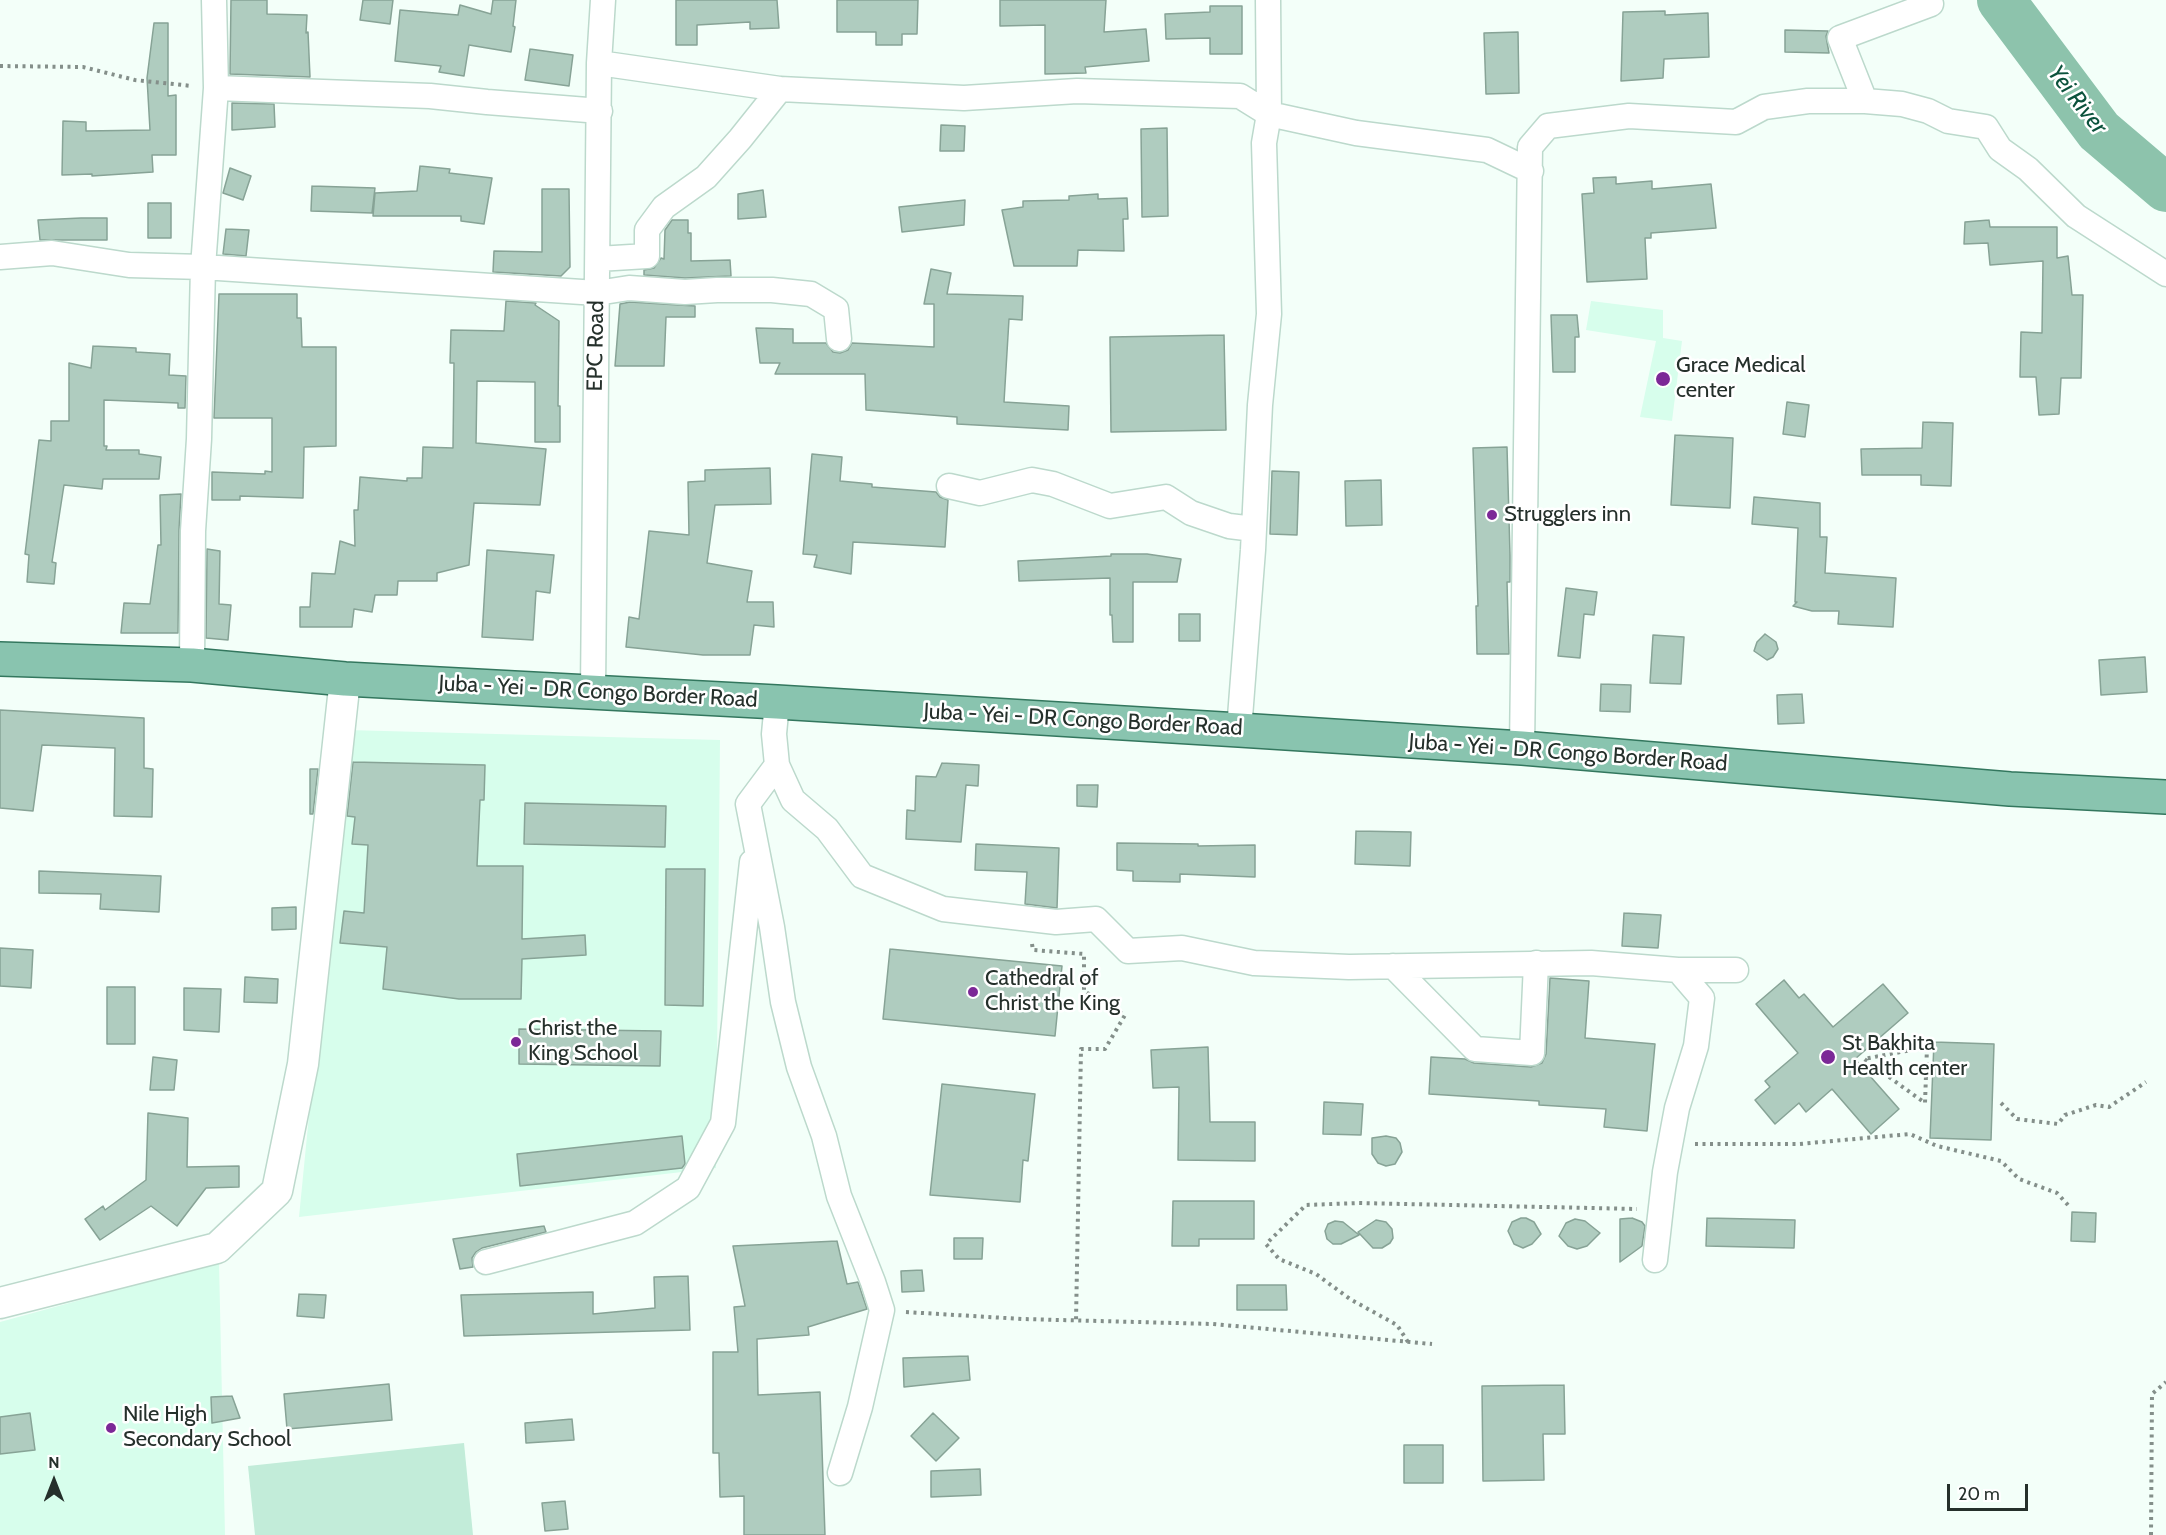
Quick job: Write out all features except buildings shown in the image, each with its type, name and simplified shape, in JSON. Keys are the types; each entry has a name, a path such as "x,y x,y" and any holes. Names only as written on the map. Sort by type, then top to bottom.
{"main road":[{"name":"Juba - Yei - DR Congo Border Road","path":"0,659 192,665 345,679 593,691 1522,748 2010,789 2166,797"}],"street":[{"path":"192,665 193,531 199,439 203,267 216,88 214,0"},
{"name":"EPC Road","path":"593,691 599,63 603,0"},
{"path":"1239,730 1254,529 1260,405 1269,314 1264,143 1269,114 1268,0"},
{"path":"1865,101 1840,38 1931,4"},
{"path":"599,63 780,89 964,98 1077,91 1240,96 1269,114 1356,133 1487,150 1531,171"},
{"path":"216,88 430,96 600,111"},
{"path":"598,259 647,256 647,230 664,207 706,177 780,89"},
{"path":"1522,748 1530,147 1548,126 1629,116 1736,122 1764,107 1808,101 1865,101 1902,104 1928,111 1948,121 1986,127 2000,149 2028,169 2076,216 2166,274"},
{"path":"0,256 52,253 129,264 597,293 629,288 685,292 772,290 811,294 836,309 839,339"},
{"path":"950,486 980,493 1032,480 1053,484 1110,506 1166,497 1191,513 1229,526 1254,529"},
{"path":"0,1303 218,1248 277,1191 303,1064 345,679"},
{"path":"777,702 774,735 777,765 793,800 827,829 862,876 943,909 1056,922 1096,920 1128,951 1182,948 1254,963 1349,967 1591,963 1678,970 1736,970"},
{"path":"777,765 748,804 772,927 783,1002 799,1067 824,1136 839,1196 882,1310 860,1407 840,1473"},
{"path":"486,1262 635,1223 688,1188 723,1123 754,839"},
{"path":"1393,966 1475,1049 1532,1053 1536,963"},
{"path":"1655,1260 1665,1172 1677,1108 1696,1046 1702,998 1678,970"}],"path":[{"path":"0,66 83,67 135,81 216,88"},
{"path":"1024,919 1033,950 1084,954 1084,991 1125,1016 1105,1049 1081,1049 1076,1321"},
{"path":"1927,1047 1925,1103 1864,1059 1895,1053 1927,1047"},
{"path":"2001,1102 2017,1119 2058,1124 2065,1115 2096,1105 2109,1107 2146,1082"},
{"path":"1671,1143 1799,1144 1910,1134 1937,1146 2001,1161 2019,1179 2057,1193 2068,1205"},
{"path":"1408,1342 1397,1325 1350,1299 1316,1275 1279,1259 1266,1244 1305,1205 1371,1203 1661,1210"},
{"path":"882,1310 1012,1319 1213,1324 1432,1344"},
{"path":"2151,1535 2152,1394 2166,1382"}],"shaded area":[{"name":"Grace Medical center","path":"1591,301 1663,310 1663,338 1682,341 1672,421 1640,417 1656,341 1586,330"},
{"name":"Christ the King School","path":"347,730 720,740 716,1168 299,1217"},
{"name":"Nile High Secondary School","path":"219,1262 225,1535 0,1535 0,1322"},
{"path":"464,1443 473,1535 255,1535 248,1466"}],"waterway":[{"name":"Yei River","path":"2001,0 2099,131 2166,188"}],"place":[{"name":"Grace Medical center","path":"1663,379"},
{"name":"Strugglers inn","path":"1492,515"},
{"name":"Cathedral of Christ the King","path":"973,992"},
{"name":"Christ the King School","path":"516,1042"},
{"name":"St Bakhita Health center","path":"1828,1057"},
{"name":"Nile High Secondary School","path":"111,1428"}]}
